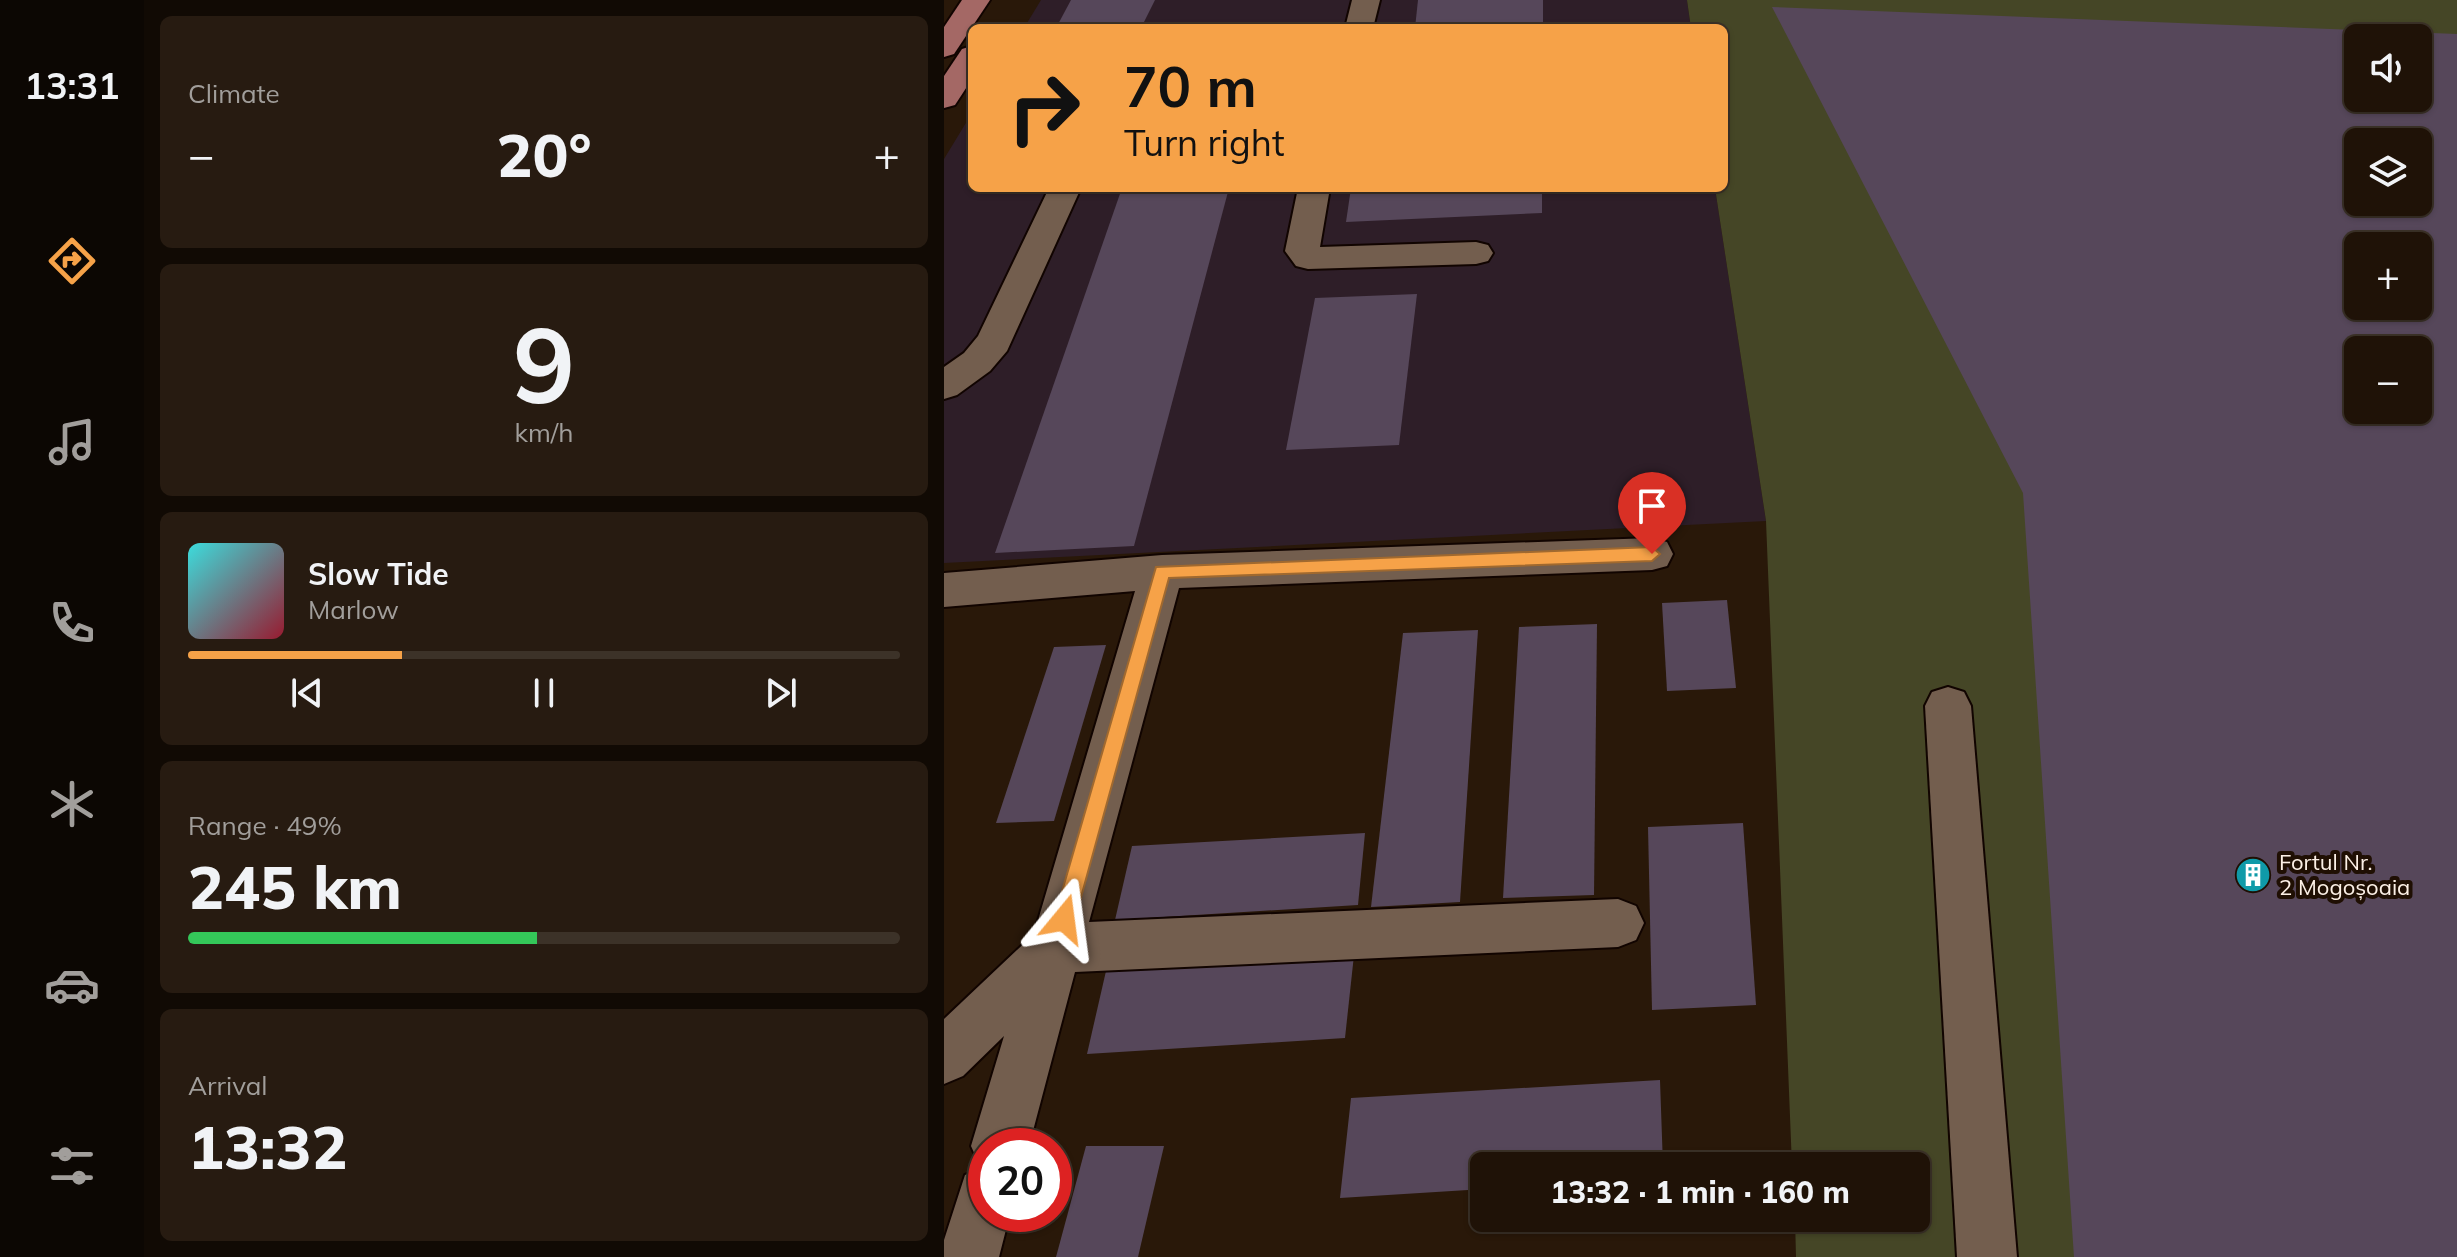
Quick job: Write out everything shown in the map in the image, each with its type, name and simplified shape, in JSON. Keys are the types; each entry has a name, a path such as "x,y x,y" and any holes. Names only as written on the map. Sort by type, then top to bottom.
{"main road":[{"path":"944,48 968,28"},
{"path":"944,99 968,61"}],"lane":[{"path":"1360,24 1366,0"},
{"path":"944,386 977,362 994,342 1063,192"},
{"path":"1313,192 1302,251 1308,258 1329,260 1476,253"},
{"path":"944,590 1162,572 1652,554"},
{"path":"1005,1128 1162,572"},
{"path":"1948,706 1987,1257"},
{"path":"944,1057 1056,948 1618,923"},
{"path":"969,1257 976,1232"}],"shaded area":[{"path":"1041,0 1687,0 1690,24 1026,24"},
{"path":"968,120 968,192 1716,192 1766,521 944,563 944,159"}],"green space":[{"name":"Fortul Nr. 2 Mogoșoaia","path":"1687,0 2457,0 2457,1257 1796,1257 1795,1232 1930,1232 1930,1152 1791,1152 1766,521 1716,192 1728,192 1728,24 1690,24"}],"building":[{"path":"1071,0 1155,0 1143,24 1058,24"},
{"path":"1418,0 1543,0 1543,24 1415,24"},
{"name":"Fortul Nr. 2 Mogoșoaia","path":"1772,7 2344,30 2344,112 2432,112 2432,33 2457,34 2457,1257 2074,1257 2023,493"},
{"path":"1121,192 1228,192 1134,546 995,553"},
{"path":"1350,192 1542,192 1542,213 1346,222"},
{"path":"1417,294 1399,445 1286,450 1315,298"},
{"path":"1727,600 1736,688 1667,691 1662,603"},
{"path":"1597,624 1594,895 1503,898 1519,627"},
{"path":"1478,630 1460,902 1371,907 1403,633"},
{"path":"1106,645 1054,821 996,823 1054,647"},
{"path":"1743,823 1756,1005 1652,1010 1648,827"},
{"path":"1365,833 1358,905 1115,920 1132,846"},
{"path":"1354,955 1345,1038 1087,1054 1106,971"},
{"path":"1660,1080 1663,1152 1470,1152 1470,1190 1340,1198 1351,1098"},
{"path":"1086,1146 1164,1146 1138,1257 1056,1257 1063,1232 1072,1232 1072,1198"}],"place":[{"name":"Fortul Nr. 2 Mogoșoaia","path":"2253,875"}],"route":[{"path":"1064,919 1162,572 1652,554"}]}
